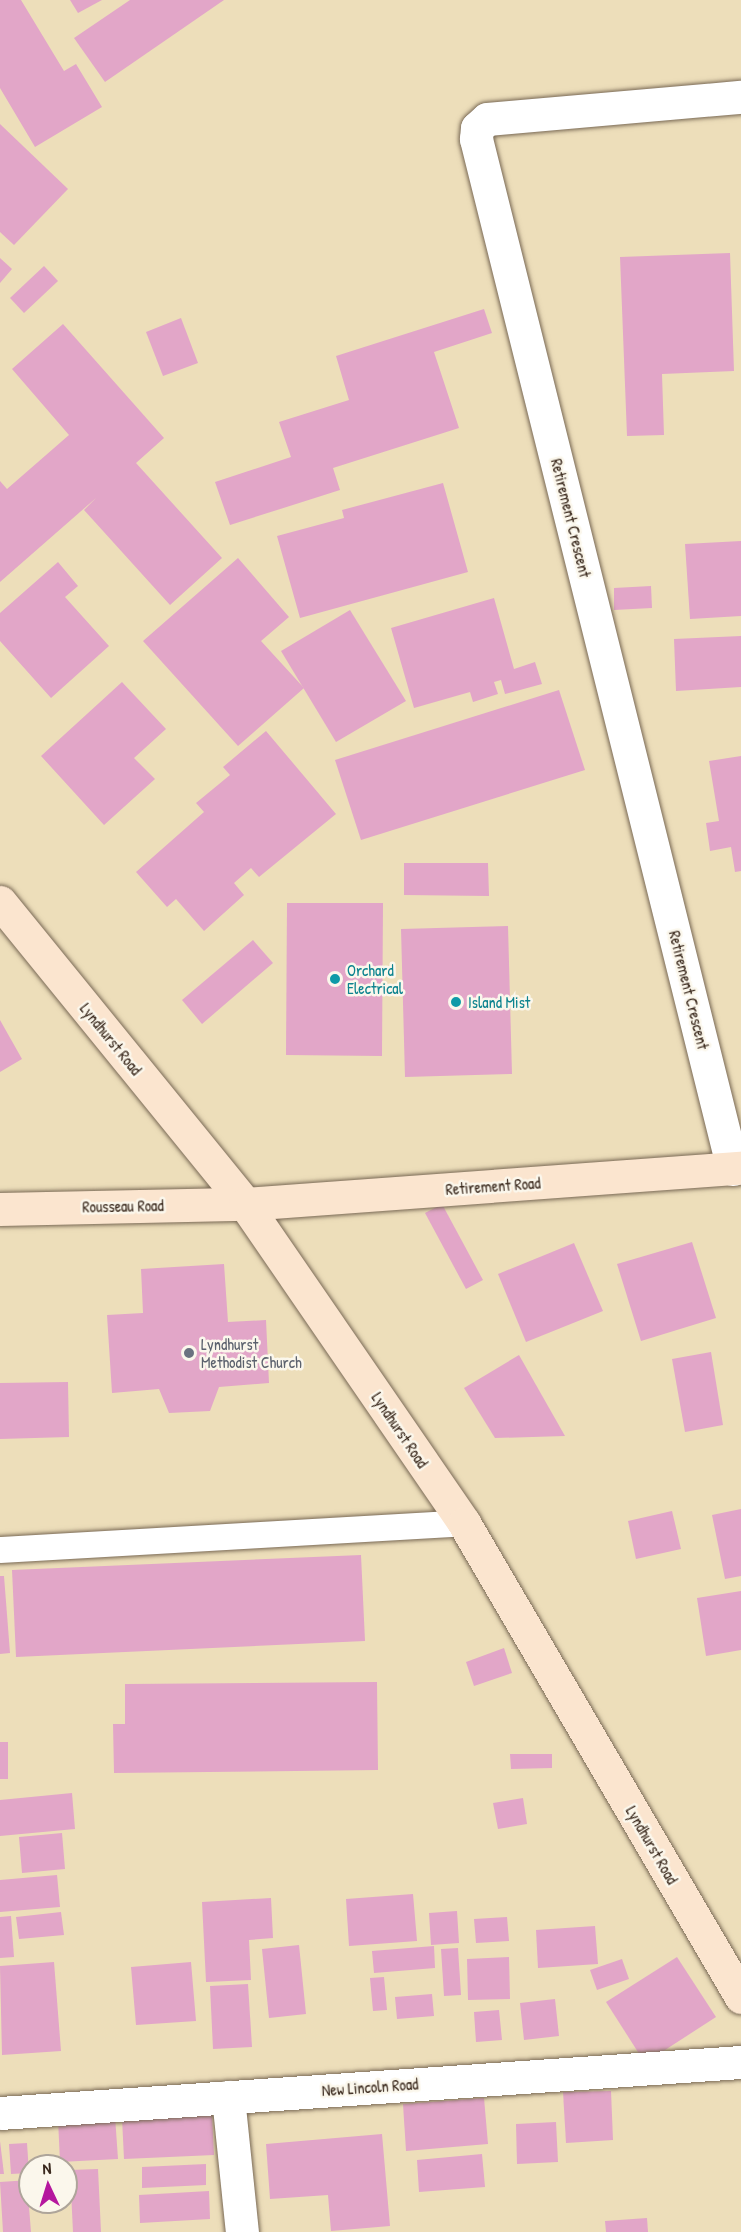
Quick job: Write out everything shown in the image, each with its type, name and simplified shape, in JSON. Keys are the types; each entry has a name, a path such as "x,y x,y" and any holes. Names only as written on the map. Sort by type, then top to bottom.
{"street":[{"name":"Retirement Crescent","path":"737,1168 476,140 477,128 487,119 741,97"},
{"name":"Lyndhurst Road","path":"0,902 246,1204 464,1523 741,1997"},
{"name":"Retirement Road","path":"246,1204 737,1168"},
{"name":"Rousseau Road","path":"0,1209 246,1204"},
{"name":"New Lincoln Road","path":"0,2113 741,2061"},
{"path":"228,2097 242,2232"}],"lane":[{"path":"0,1550 464,1523"}],"building":[{"path":"0,0 21,0 64,71 76,64 102,107 35,147 0,88"},
{"path":"70,0 102,0 78,13"},
{"path":"130,0 224,0 105,82 74,38"},
{"path":"0,124 68,189 14,245 0,232"},
{"path":"730,253 734,371 662,374 664,435 627,436 620,257"},
{"path":"0,258 12,269 0,283"},
{"path":"44,266 58,281 24,313 10,298"},
{"path":"484,309 492,333 434,352 459,428 333,468 340,490 230,525 215,482 291,457 279,422 349,400 336,356"},
{"path":"181,318 198,363 163,376 146,332"},
{"path":"63,324 164,438 136,463 222,558 170,605 84,510 96,498 0,582 0,481 7,489 69,435 12,369"},
{"path":"443,483 468,572 300,618 277,536 344,518 342,510"},
{"path":"741,541 741,616 690,619 685,544"},
{"path":"238,558 289,617 261,641 304,688 238,746 143,641"},
{"path":"58,562 78,586 65,597 109,646 51,698 0,641 0,613"},
{"path":"651,586 652,608 614,610 614,588"},
{"path":"494,598 514,669 535,662 542,684 505,694 501,680 494,682 498,694 473,702 470,692 414,708 391,628"},
{"path":"350,610 406,701 336,742 281,651"},
{"path":"741,636 741,687 676,691 674,639"},
{"path":"122,682 166,729 134,758 155,779 104,825 41,756"},
{"path":"559,690 585,770 361,840 335,760"},
{"path":"266,731 336,814 259,877 251,868 234,883 244,895 204,931 176,899 167,907 136,872 204,812 196,803 230,775 223,767"},
{"path":"741,756 741,871 735,872 731,847 710,851 706,823 719,821 709,761"},
{"path":"404,863 488,863 489,896 404,895"},
{"name":"Orchard Electrical","path":"287,903 383,903 382,1056 286,1055"},
{"name":"Island Mist","path":"508,926 512,1074 405,1077 401,929"},
{"path":"253,940 273,963 202,1024 182,1000"},
{"path":"0,1020 22,1059 0,1072"},
{"path":"442,1204 483,1280 466,1289 425,1213"},
{"path":"692,1242 716,1318 641,1341 617,1264"},
{"path":"574,1243 603,1311 526,1342 498,1274"},
{"name":"Lyndhurst Methodist Church","path":"224,1264 228,1322 266,1320 269,1383 219,1387 210,1411 169,1413 159,1389 112,1393 107,1315 143,1313 141,1269"},
{"path":"711,1352 723,1425 685,1432 672,1359"},
{"path":"519,1355 565,1436 495,1438 464,1388"},
{"path":"68,1382 69,1437 0,1439 0,1383"},
{"path":"741,1509 741,1576 725,1579 712,1515"},
{"path":"672,1511 681,1549 636,1559 628,1521"},
{"path":"361,1555 365,1641 16,1657 12,1570"},
{"path":"0,1576 4,1576 10,1653 0,1654"},
{"path":"741,1591 741,1650 706,1656 697,1598"},
{"path":"504,1648 512,1673 474,1686 466,1662"},
{"path":"377,1682 378,1770 114,1773 113,1724 125,1724 125,1684"},
{"path":"0,1742 8,1742 8,1779 0,1779"},
{"path":"510,1754 552,1754 552,1768 511,1769"},
{"path":"72,1793 75,1829 0,1836 0,1800"},
{"path":"523,1798 527,1824 498,1829 493,1803"},
{"path":"62,1833 65,1869 22,1873 19,1837"},
{"path":"57,1875 60,1907 0,1912 0,1880"},
{"path":"413,1894 417,1941 349,1946 346,1899"},
{"path":"271,1898 273,1938 249,1940 251,1980 206,1982 202,1902"},
{"path":"457,1911 459,1943 431,1945 429,1913"},
{"path":"61,1912 64,1935 19,1939 16,1917"},
{"path":"11,1916 14,1957 0,1958 0,1917"},
{"path":"507,1917 509,1941 476,1943 474,1919"},
{"path":"595,1926 598,1964 538,1968 536,1930"},
{"path":"299,1945 306,2014 269,2018 262,1949"},
{"path":"434,1946 435,1968 374,1973 372,1951"},
{"path":"458,1948 461,1995 444,1996 441,1949"},
{"path":"509,1957 510,1999 468,2000 467,1959"},
{"path":"677,1957 716,2017 645,2063 606,2002"},
{"path":"622,1959 629,1979 597,1990 590,1970"},
{"path":"54,1962 61,2051 2,2055 0,1966"},
{"path":"191,1962 196,2021 136,2025 131,1967"},
{"path":"384,1977 387,2010 373,2011 370,1978"},
{"path":"248,1984 252,2047 213,2049 210,1986"},
{"path":"432,1994 434,2016 397,2019 395,1997"},
{"path":"555,1999 559,2036 524,2040 520,2003"},
{"path":"499,2010 502,2040 476,2042 474,2012"},
{"path":"611,2091 613,2140 566,2143 563,2092"},
{"path":"484,2098 488,2144 406,2151 403,2104"},
{"path":"212,2114 214,2155 124,2159 122,2118"},
{"path":"115,2116 118,2159 78,2161 78,2154 60,2154 58,2119"},
{"path":"556,2122 558,2162 517,2164 516,2124"},
{"path":"382,2134 390,2226 331,2231 328,2195 270,2199 266,2144"},
{"path":"0,2141 4,2174 0,2174"},
{"path":"27,2143 28,2154 18,2154 18,2174 11,2174 9,2144"},
{"path":"482,2154 485,2187 419,2192 417,2160"},
{"path":"206,2164 206,2185 142,2188 142,2167"},
{"path":"98,2169 101,2232 73,2232 72,2214 78,2214 78,2170"},
{"path":"18,2181 18,2214 30,2214 31,2232 3,2232 0,2182"},
{"path":"209,2191 210,2219 140,2223 139,2195"},
{"path":"647,2218 648,2232 606,2232 605,2221"}],"place":[{"name":"Orchard Electrical","path":"335,979"},
{"name":"Island Mist","path":"456,1002"},
{"name":"Lyndhurst Methodist Church","path":"189,1353"}]}
